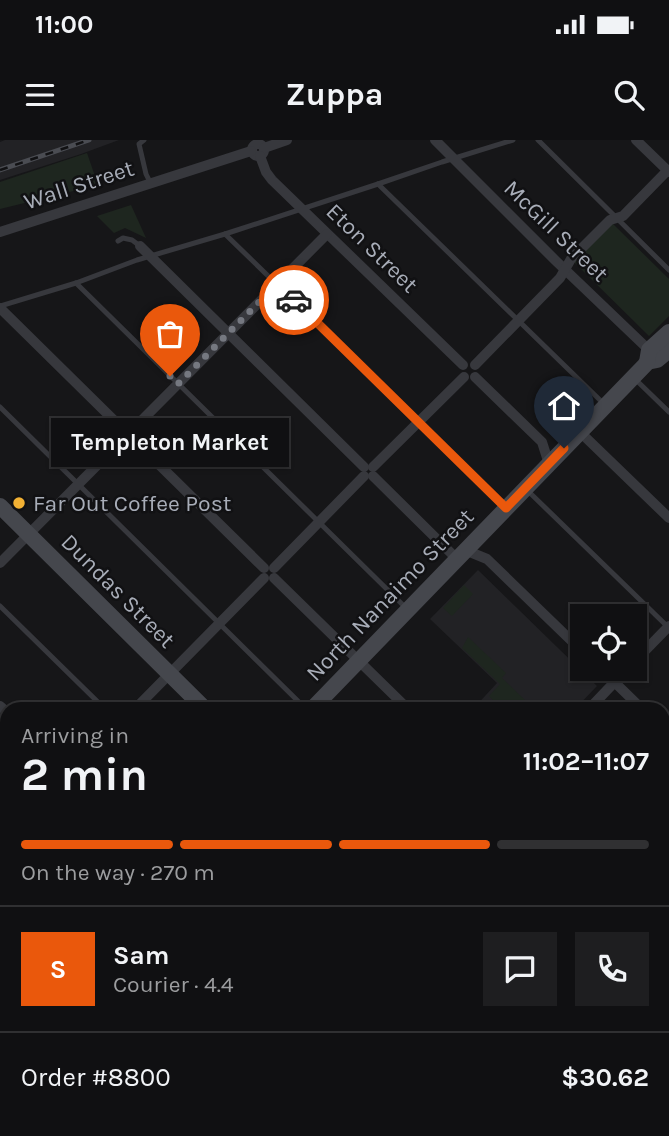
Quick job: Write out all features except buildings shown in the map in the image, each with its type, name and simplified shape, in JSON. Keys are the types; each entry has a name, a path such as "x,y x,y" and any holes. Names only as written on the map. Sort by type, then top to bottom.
{"main road":[{"name":"North Nanaimo Street","path":"319,702 633,377 669,332"},
{"name":"North Nanaimo Street","path":"648,356 657,360 669,350"},
{"name":"Dundas Street","path":"0,506 198,702"}],"street":[{"name":"Wall Street","path":"0,232 287,140"},
{"name":"McGill Street","path":"435,140 648,356"},
{"path":"142,702 560,278 571,260 610,220 623,216 668,172 636,140"},
{"name":"Eton Street","path":"258,151 266,172 301,208 542,442 549,464"},
{"path":"0,563 327,234"},
{"path":"140,246 368,472 461,555 486,559 570,640"},
{"path":"0,307 401,702"},
{"path":"580,432 669,518"},
{"path":"484,531 486,559"},
{"path":"647,649 669,627"},
{"path":"596,702 615,683 635,702"}],"lane":[{"path":"144,140 139,144 151,184"},
{"path":"0,307 513,140"},
{"path":"538,140 669,270"},
{"path":"378,184 605,405"},
{"path":"225,234 506,508"},
{"path":"118,241 122,238 132,240 140,246"},
{"path":"76,283 408,610"},
{"path":"633,377 669,412"},
{"path":"0,407 299,702"},
{"path":"525,489 669,627"},
{"path":"0,606 98,702"}],"shaded area":[{"path":"119,140 0,180 0,142"},
{"path":"87,153 98,185 0,209 0,182"},
{"path":"131,205 146,238 125,228 114,233 97,216"},
{"path":"612,223 669,279 669,316 649,336 574,262"},
{"path":"478,570 570,660 570,681 592,681 597,686 582,702 479,702 497,683 430,619"},
{"path":"464,585 473,594 452,616 443,608"},
{"path":"468,637 506,673 502,678 525,700 495,702 489,696 500,684 462,648"}],"railway":[{"path":"0,170 89,140"}],"way so far":[{"path":"170,376 178,384 277,284 294,300"}],"place":[{"name":"Templeton Market","path":"170,376"},
{"name":"Far Out Coffee Post","path":"19,503"}],"route":[{"path":"294,300 506,508 564,448"}]}
